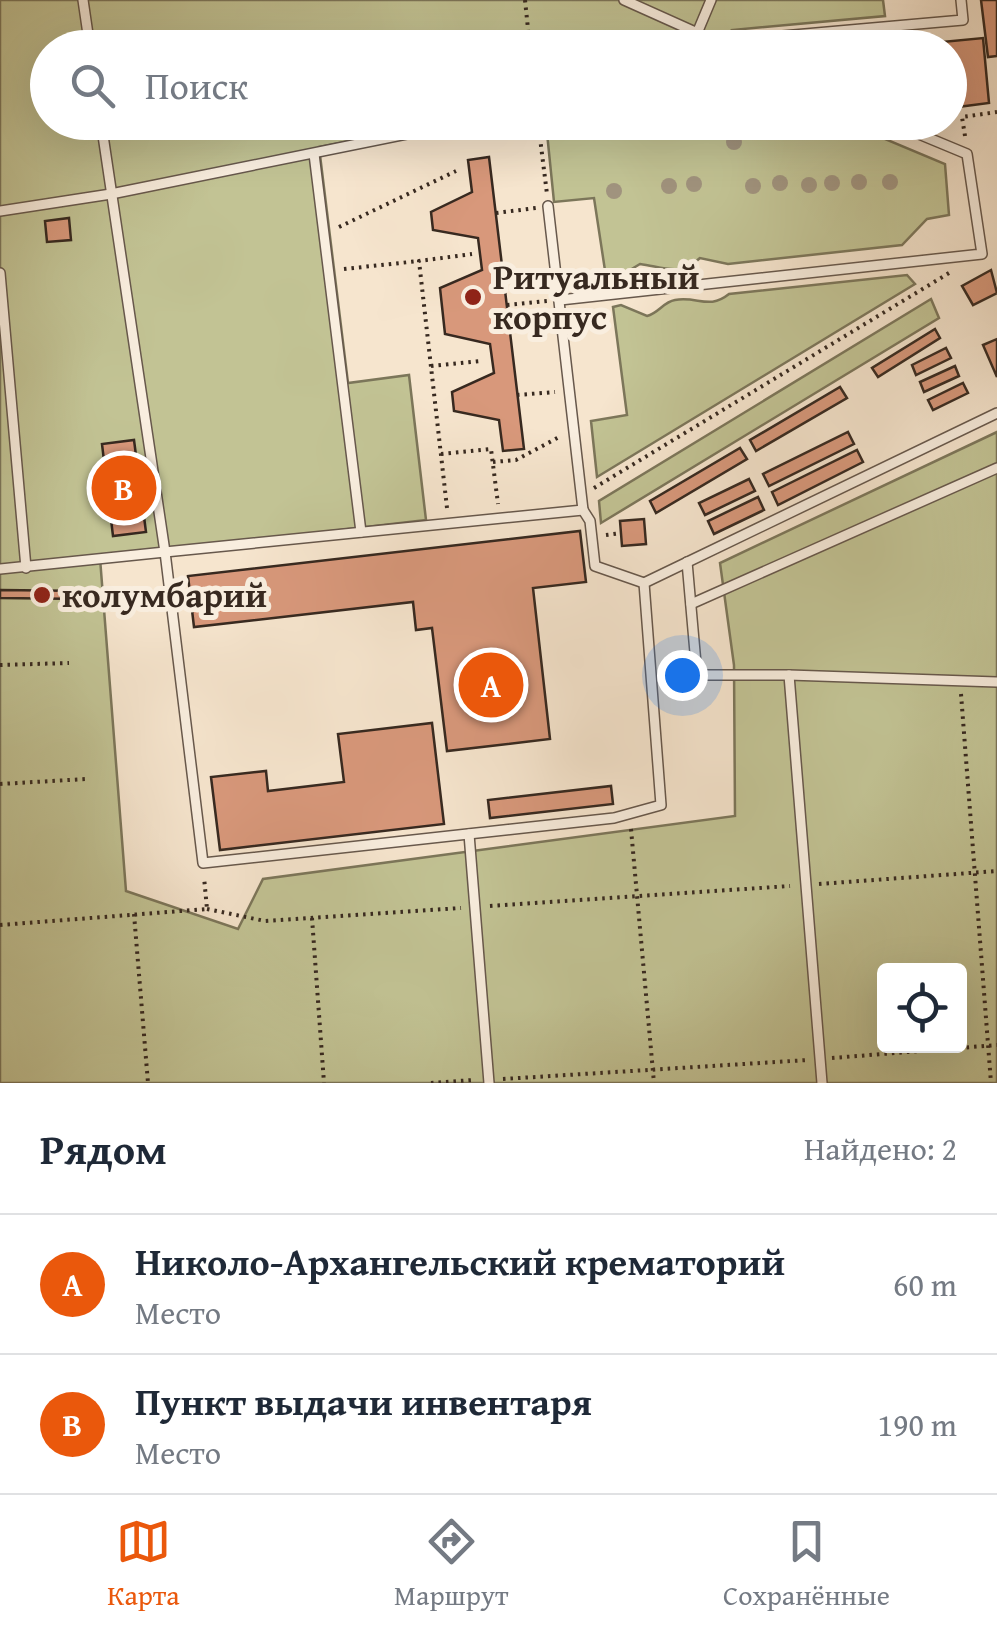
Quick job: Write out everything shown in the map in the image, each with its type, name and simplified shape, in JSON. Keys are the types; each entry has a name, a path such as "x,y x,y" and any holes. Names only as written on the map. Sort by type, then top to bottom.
{"lane":[{"path":"83,0 87,30"},
{"path":"624,0 696,30"},
{"path":"698,30 711,0"},
{"path":"865,30 963,20 961,0"},
{"path":"104,140 165,552 203,863 629,814 661,804 644,584"},
{"path":"0,211 111,194 380,140"},
{"path":"560,300 982,254 967,154 933,140"},
{"path":"314,154 360,532"},
{"path":"548,206 583,510 590,521 595,566 644,584 997,412"},
{"path":"0,273 26,568"},
{"path":"691,604 997,468"},
{"path":"0,569 583,510"},
{"path":"687,562 698,674 997,682"},
{"path":"790,676 822,1083"},
{"path":"469,834 489,1081"}],"path":[{"path":"525,0 528,30"},
{"path":"967,115 997,112"},
{"path":"496,213 548,206 540,140"},
{"path":"965,140 967,154"},
{"path":"324,234 456,171"},
{"path":"328,270 472,254"},
{"path":"582,496 982,254"},
{"path":"418,261 449,523"},
{"path":"507,305 560,300"},
{"path":"431,366 480,361"},
{"path":"518,395 570,390"},
{"path":"492,462 516,460 574,429"},
{"path":"441,454 491,449 499,518"},
{"path":"610,534 621,533"},
{"path":"0,665 69,663"},
{"path":"960,680 991,1083"},
{"path":"0,784 86,780"},
{"path":"629,814 654,1083"},
{"path":"203,863 207,909"},
{"path":"0,924 207,909 265,921 997,871"},
{"path":"134,914 148,1083"},
{"path":"312,918 324,1083"},
{"path":"431,1083 997,1045"}],"green space":[{"path":"0,0 883,0 885,16 732,30 30,30 30,140 355,140 319,147 348,383 409,375 426,520 100,558 126,891 238,929 263,879 735,816 734,665 720,563 997,432 997,1083 0,1083"},
{"path":"548,140 888,140 945,164 949,215 927,219 902,245 728,264 700,258 678,269 640,264 620,276 606,277 594,198 554,202"},
{"path":"907,275 915,284 597,477 591,421 627,415 613,307 621,305 647,316 675,300 709,302 729,294"},
{"path":"931,299 939,318 601,523 599,501"}],"building":[{"path":"981,0 997,0 997,56 988,57"},
{"path":"983,38 989,103 967,106 967,40"},
{"name":"Ритуальный корпус","path":"489,157 524,449 503,451 499,420 454,411 452,392 494,373 490,344 445,334 440,288 482,270 478,238 433,230 431,212 472,192 468,160"},
{"path":"69,218 71,240 47,242 45,221"},
{"path":"991,270 997,293 973,305 962,286"},
{"path":"935,329 940,338 878,377 872,368"},
{"path":"997,339 997,377 983,345"},
{"path":"946,348 951,358 916,375 912,365"},
{"path":"955,366 959,376 924,392 920,382"},
{"path":"963,383 968,393 933,410 928,400"},
{"path":"840,387 847,398 756,451 750,440"},
{"path":"848,432 854,444 769,486 763,474"},
{"path":"134,440 146,532 113,536 102,444"},
{"path":"740,448 747,459 656,513 650,501"},
{"path":"857,450 863,462 778,505 772,492"},
{"path":"749,479 755,491 705,515 699,503"},
{"path":"758,497 764,510 714,534 708,521"},
{"path":"644,519 646,544 622,546 620,521"},
{"path":"580,531 586,582 533,588 550,739 447,751 432,628 416,630 413,602 194,627 188,576"},
{"name":"колумбарий","path":"0,590 85,591 84,599 0,598"},
{"path":"432,723 444,824 220,850 211,777 266,771 268,791 344,782 338,734"},
{"path":"611,786 613,804 490,818 488,800"}],"place":[{"name":"Ритуальный корпус","path":"473,297"},
{"name":"Пункт выдачи инвентаря","path":"124,488"},
{"name":"колумбарий","path":"42,595"},
{"name":"Николо-Архангельский крематорий","path":"491,685"}]}
